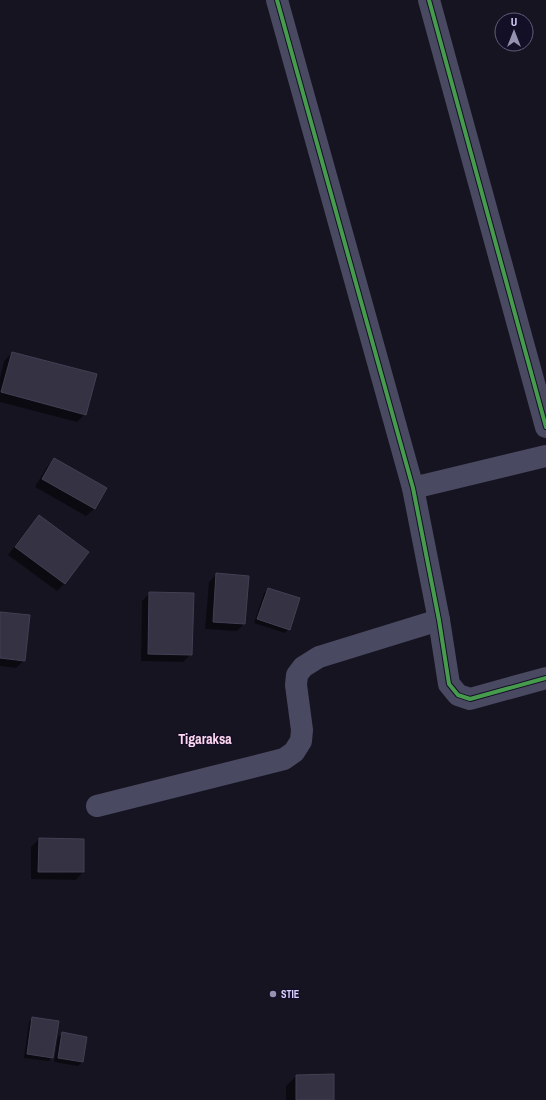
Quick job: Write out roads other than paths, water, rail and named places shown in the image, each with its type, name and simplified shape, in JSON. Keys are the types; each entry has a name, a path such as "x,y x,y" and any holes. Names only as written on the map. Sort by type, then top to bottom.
{"street":[{"path":"277,0 413,488 439,620 449,684 458,695 470,699 546,678"},
{"path":"429,0 546,427"},
{"path":"413,488 546,456"},
{"path":"97,806 284,758 294,752 301,741 302,730 296,685 297,675 303,667 319,657 439,620"}],"place":[{"name":"STIE","path":"273,994"}],"district":[{"name":"Tigaraksa","path":"205,739"}]}
